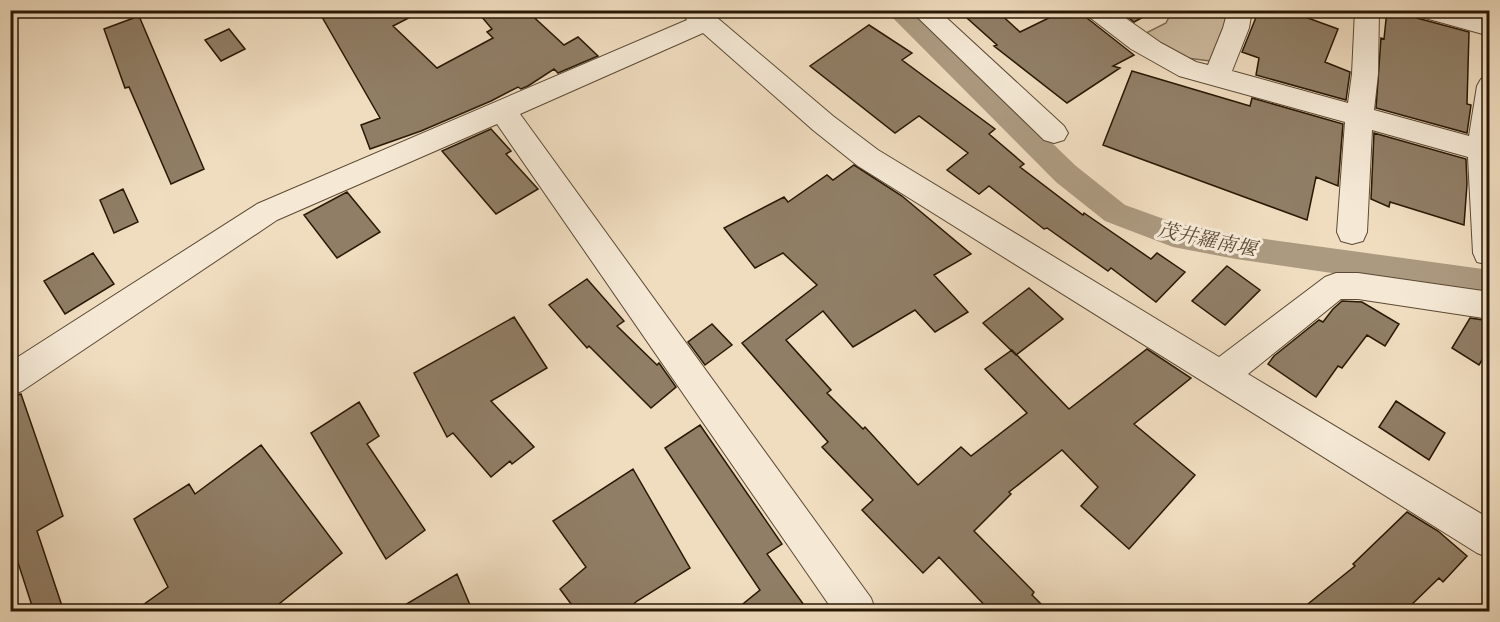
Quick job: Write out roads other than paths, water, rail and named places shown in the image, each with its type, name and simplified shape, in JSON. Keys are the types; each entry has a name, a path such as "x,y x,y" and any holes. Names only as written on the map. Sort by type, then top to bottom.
{"street":[{"path":"922,10 1054,133"},
{"path":"1096,10 1133,39 1161,57 1216,78 1486,151"},
{"path":"1216,78 1236,28 1240,10"},
{"path":"1352,232 1359,117 1365,74 1367,10"},
{"path":"1427,10 1490,27"},
{"path":"10,380 267,212 503,111 699,16 823,123 868,158 1490,540"},
{"path":"1488,253 1485,103 1490,86"},
{"path":"503,111 857,612"},
{"path":"1222,375 1336,286 1358,286 1490,306"}],"waterway":[{"name":"茂井羅南堰","path":"897,10 1066,174 1115,213 1173,235 1236,247 1490,283"}]}
